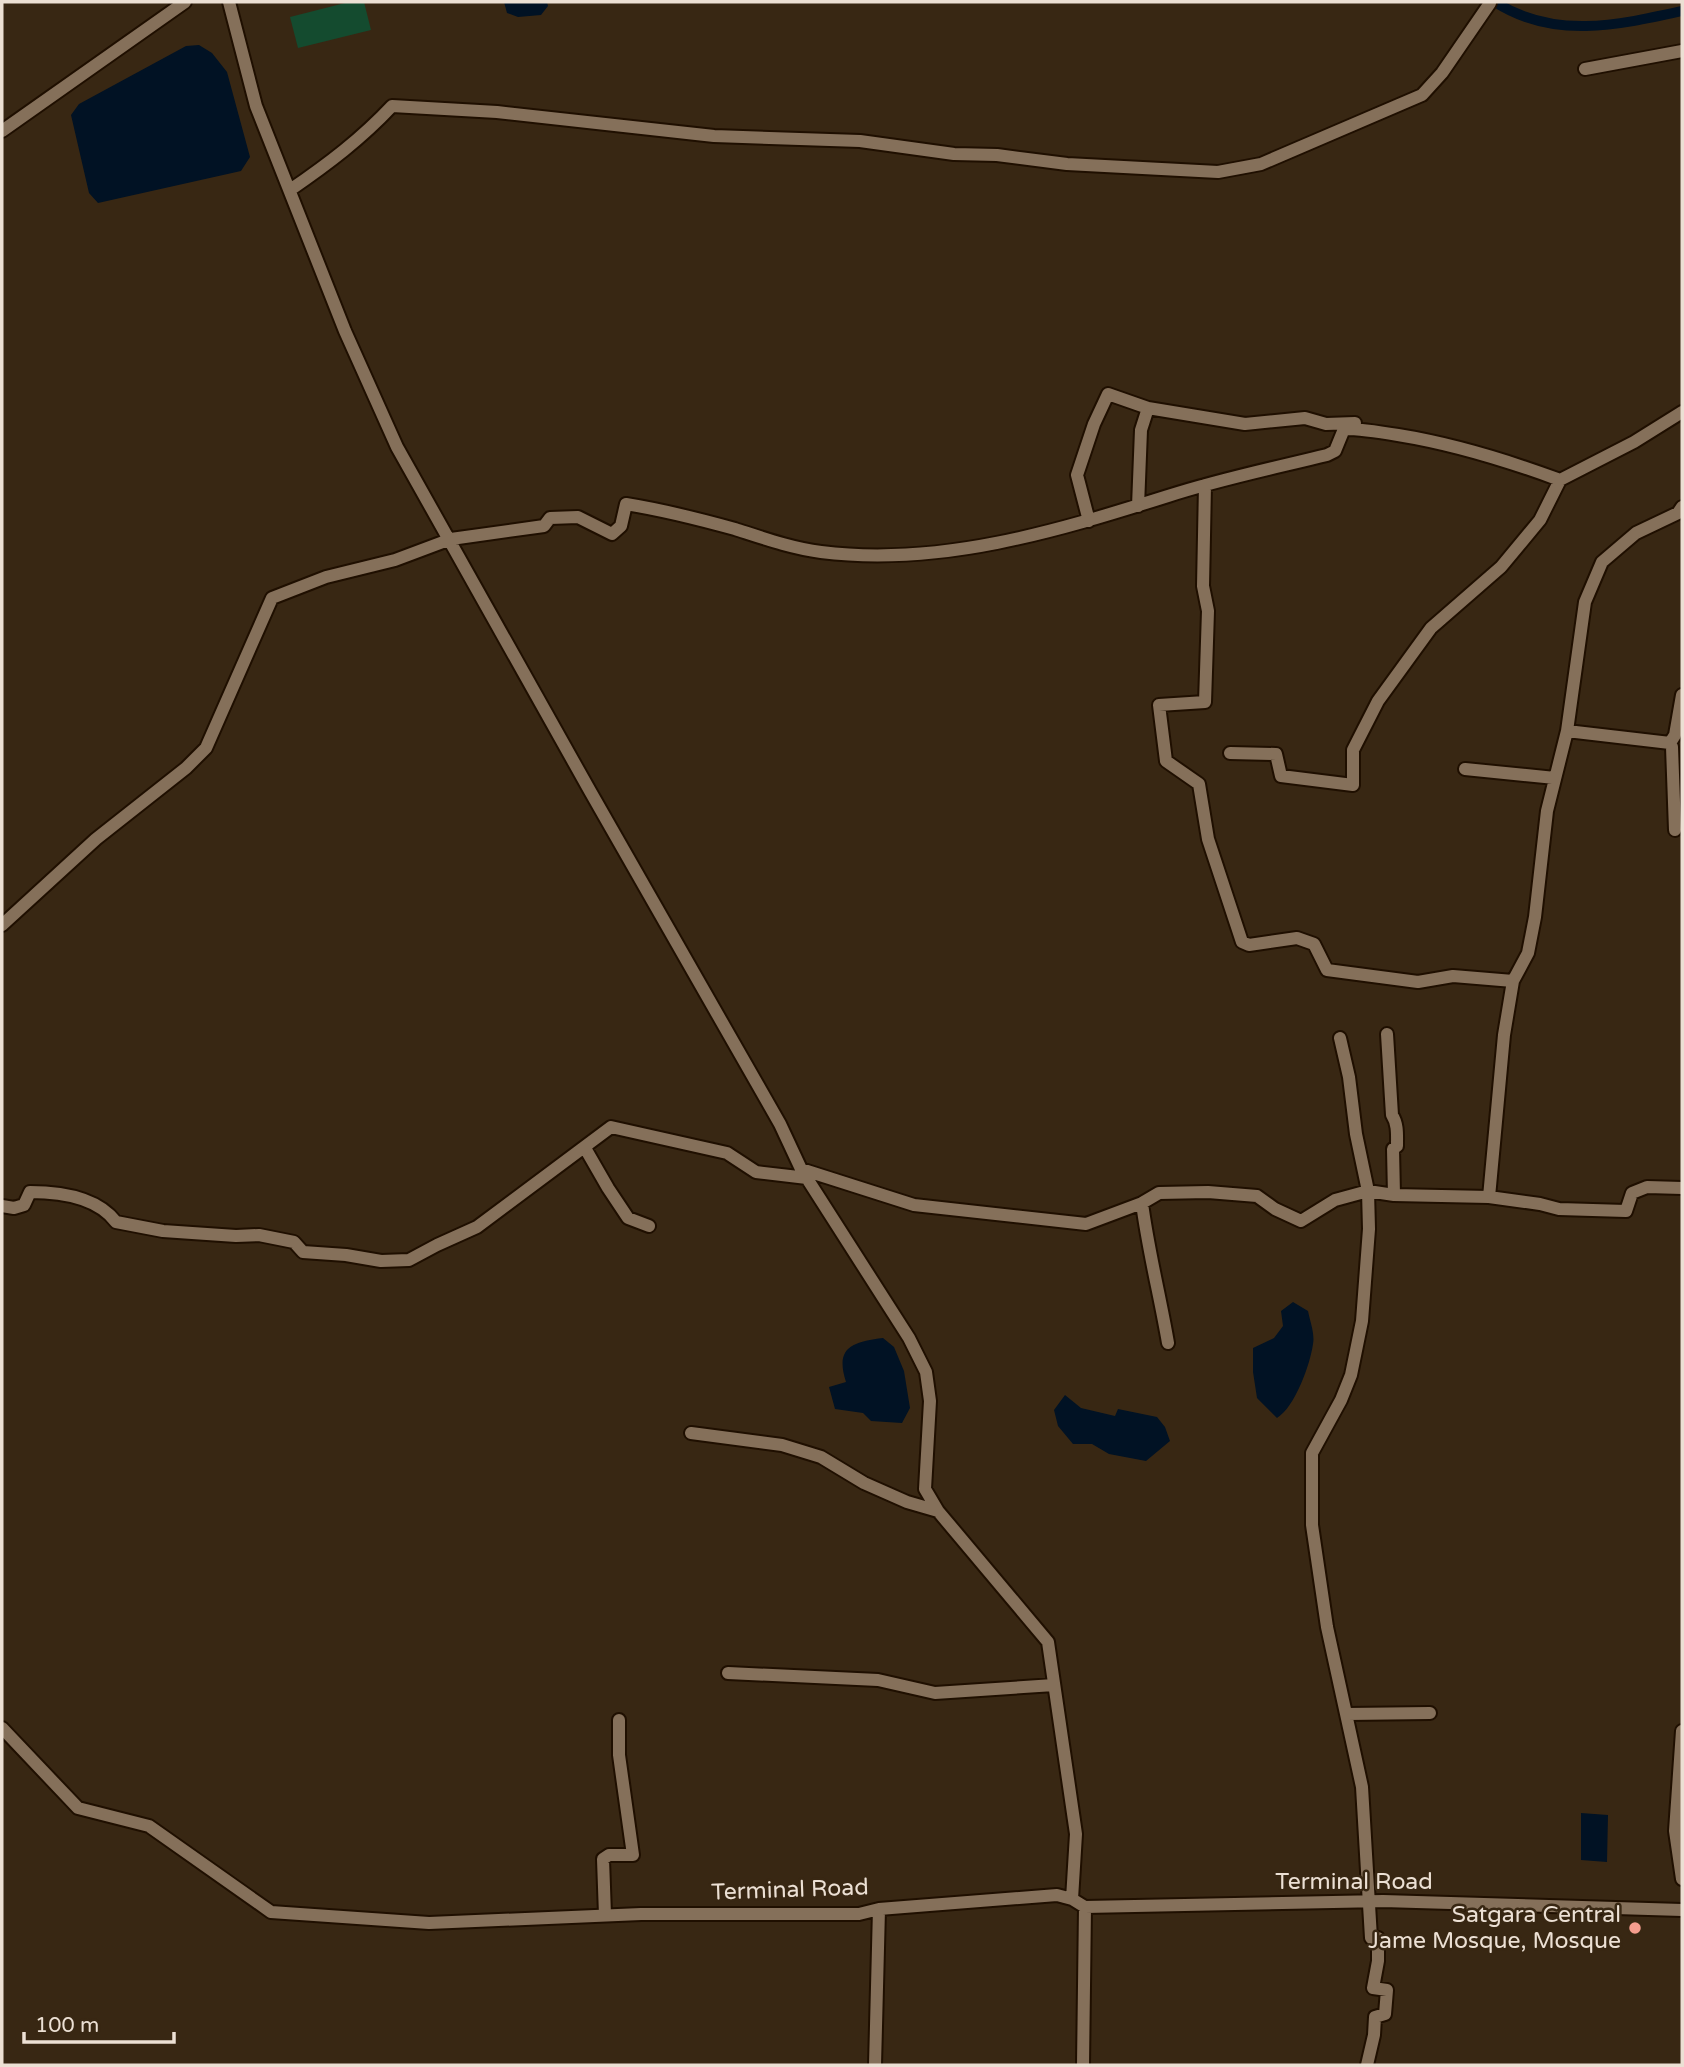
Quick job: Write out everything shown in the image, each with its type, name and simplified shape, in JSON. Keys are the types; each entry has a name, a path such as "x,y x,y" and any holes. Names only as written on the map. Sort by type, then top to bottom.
{"street":[{"path":"2,130 185,2"},
{"path":"229,2 256,106 345,331 397,447 780,1124 804,1173 909,1338 926,1372 930,1401 925,1489 938,1511 1048,1642 1076,1834 1072,1899"},
{"path":"290,190 338,158 392,106 498,112 714,136 860,141 1067,164 1218,172 1261,164 1422,95 1442,73 1490,4"},
{"path":"1585,69 1682,51"},
{"path":"1089,521 1077,475 1094,424 1108,394 1148,408 1245,424 1305,418 1326,424 1357,423 1358,429"},
{"path":"1138,506 1141,430 1148,408"},
{"path":"1230,752 1276,754 1281,776 1353,785 1353,750 1378,701 1431,628 1509,557 1540,520 1560,480 1634,442 1682,412"},
{"path":"2,925 96,839 186,768 206,748 272,598 326,577 395,560 450,539 544,526 550,517 578,517 612,534 621,526 626,504 733,529 780,544 822,552 926,554 1012,541 1089,521 1205,485 1327,455 1335,451 1344,429 1429,440 1478,452 1560,480"},
{"path":"1205,485 1203,586 1208,611 1205,702 1159,705 1166,761 1199,784 1208,839 1242,942 1249,946 1297,938 1314,944 1327,970 1365,976 1418,982 1453,976 1513,981"},
{"path":"1489,1197 1504,1035 1513,981 1528,953 1540,886 1547,811 1567,731 1585,602 1602,562 1636,533 1678,513 1682,507"},
{"path":"1670,743 1675,735 1682,695"},
{"path":"1567,731 1670,743"},
{"path":"1670,743 1675,830"},
{"path":"1465,769 1555,778"},
{"path":"1387,1034 1392,1115 1396,1120 1397,1133 1397,1146 1393,1149 1394,1195"},
{"path":"1340,1038 1368,1191 1369,1229 1362,1321 1356,1355 1340,1400 1312,1453 1312,1525 1326,1627 1362,1787 1371,1938 1378,1938 1378,1961 1373,1988 1387,1990 1385,2014 1375,2017 1367,2065"},
{"path":"2,1206 14,1208 24,1205 30,1192 52,1192 87,1201 107,1210 116,1222 163,1231 259,1236 294,1242 303,1252 381,1261 409,1260 477,1227 611,1127 727,1153 756,1172 804,1173 914,1205 1086,1224 1159,1194 1208,1192 1257,1196 1275,1209 1301,1221 1335,1200 1368,1191 1394,1195 1489,1197 1559,1209 1626,1211 1632,1193 1647,1187 1682,1188"},
{"path":"585,1148 628,1218 649,1226"},
{"path":"1142,1203 1147,1242 1158,1283 1168,1343"},
{"path":"691,1433 782,1445 821,1457 864,1483 907,1502 938,1511"},
{"path":"728,1673 878,1680 935,1693 1055,1685"},
{"path":"1347,1714 1430,1713"},
{"path":"604,1915 603,1860 609,1855 633,1855 619,1755 619,1720"},
{"name":"Terminal Road","path":"2,1728 78,1808 149,1826 271,1912 429,1923 604,1915 859,1914 879,1909 1057,1895 1072,1899 1085,1907 1370,1901 1682,1910"},
{"path":"1682,1731 1675,1831 1682,1879"},
{"path":"1083,2065 1085,1907"},
{"path":"875,2065 879,1909"}],"green space":[{"path":"349,2 364,2 371,30 298,48 290,17"}],"water":[{"path":"504,2 547,2 548,6 541,15 518,17 507,13"},
{"path":"199,45 212,53 227,72 250,157 241,171 98,203 89,193 71,115 79,104 186,46"},
{"path":"1293,1302 1308,1311 1313,1344 1309,1363 1296,1395 1284,1413 1277,1418 1257,1398 1253,1348 1274,1338 1283,1326 1281,1311"},
{"path":"883,1338 894,1347 904,1371 910,1408 902,1423 871,1421 863,1413 835,1409 829,1387 846,1382 843,1361 848,1349 862,1342"},
{"path":"1065,1395 1081,1408 1115,1416 1118,1409 1157,1417 1165,1427 1170,1441 1146,1461 1109,1454 1092,1444 1073,1444 1058,1426 1054,1410"},
{"path":"1581,1813 1608,1815 1607,1862 1581,1860"}],"waterway":[{"path":"1495,2 1517,14 1563,25 1611,24 1682,11"}],"place":[{"name":"Satgara Central Jame Mosque, Mosque","path":"1635,1928"}]}
